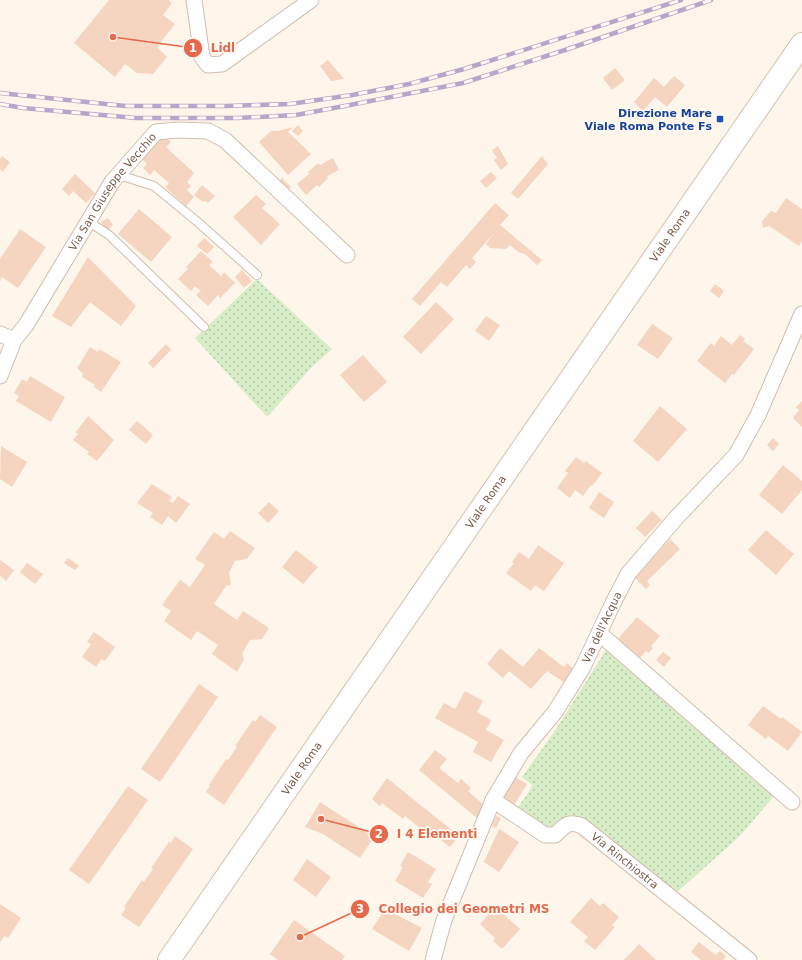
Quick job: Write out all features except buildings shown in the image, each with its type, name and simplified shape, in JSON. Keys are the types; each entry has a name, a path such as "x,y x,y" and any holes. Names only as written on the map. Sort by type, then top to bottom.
{"main road":[{"name":"Viale Roma","path":"169,960 802,44"}],"street":[{"path":"194,0 202,58 208,66 222,64 311,0"},
{"name":"Via San Giuseppe Vecchio","path":"0,376 14,340 26,325 112,182 156,132 178,130 208,131 225,140 348,255"},
{"name":"Via dell'Acqua","path":"433,960 444,920 493,800 521,752 555,712 583,666 628,574 676,518 736,456 758,415 802,314"},
{"path":"0,334 14,340"},
{"path":"599,633 792,802"},
{"name":"Via Rinchiostra","path":"493,800 545,834 555,835 567,824 574,822 582,826 749,960"}],"lane":[{"path":"119,175 154,186 200,224 257,275"},
{"path":"89,222 109,235 204,327"}],"green space":[{"path":"257,279 332,349 313,366 267,417 195,338"},
{"path":"606,650 708,737 774,796 741,835 674,895 571,814 553,831 516,810 532,785 522,777 554,732"}],"railway":[{"path":"0,93 125,106 226,106 290,104 352,95 409,84 464,69 681,0"},
{"path":"0,104 23,108 136,118 237,118 296,115 463,83 711,0"}],"place":[{"name":"Lidl","path":"113,37"},
{"name":"Direzione Mare Viale Roma Ponte Fs","path":"720,119"},
{"name":"I 4 Elementi","path":"321,819"},
{"name":"Collegio dei Geometri MS","path":"300,937"}]}
